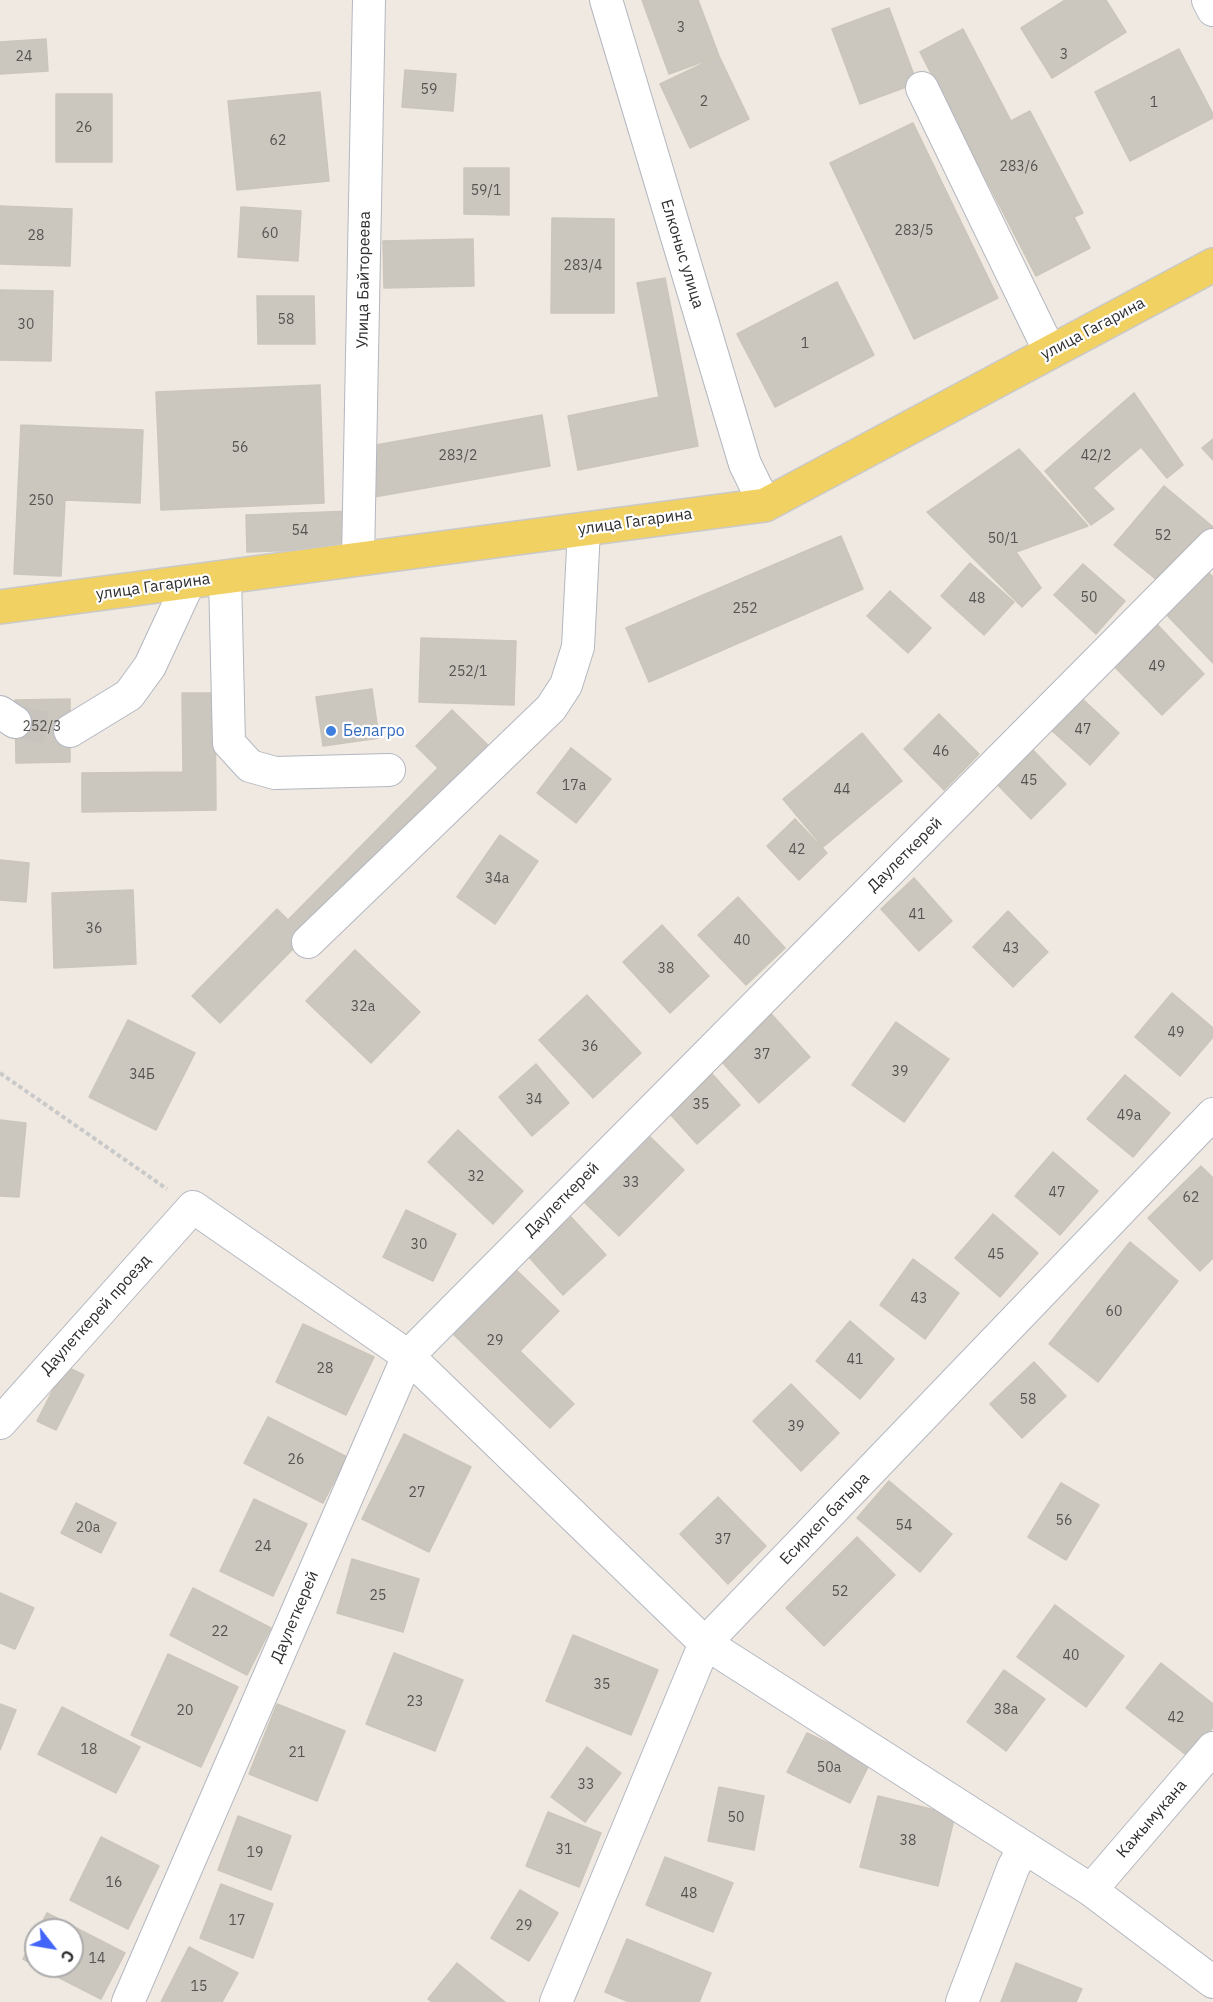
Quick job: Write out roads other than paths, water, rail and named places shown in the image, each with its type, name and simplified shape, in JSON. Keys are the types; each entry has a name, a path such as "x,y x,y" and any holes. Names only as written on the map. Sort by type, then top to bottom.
{"main road":[{"name":"улица Гагарина","path":"0,607 765,505 1213,264"}],"street":[{"name":"Улица Байтореева","path":"358,559 369,0"},
{"name":"Елконыс улица","path":"606,0 745,464 765,505"},
{"path":"1208,0 1213,10"},
{"path":"922,88 1050,352"},
{"path":"308,942 551,708 566,685 578,647 584,529"},
{"name":"Даулеткерей","path":"128,2002 408,1356 1213,545"},
{"path":"225,577 229,743 250,766 275,773 389,770"},
{"path":"70,731 129,695 150,666 189,582"},
{"name":"Есиркеп батыра","path":"556,2002 705,1643 1213,1114"},
{"name":"Даулеткерей проезд","path":"0,1423 193,1207 408,1356"},
{"path":"408,1356 705,1643 1091,1890 1213,1982"},
{"name":"Кажымукана","path":"1091,1890 1213,1748"},
{"path":"962,2002 1013,1868 1024,1847"}],"tunnel":[{"path":"15,722 70,731"}],"place":[{"name":"Белагро","path":"331,731"}]}
